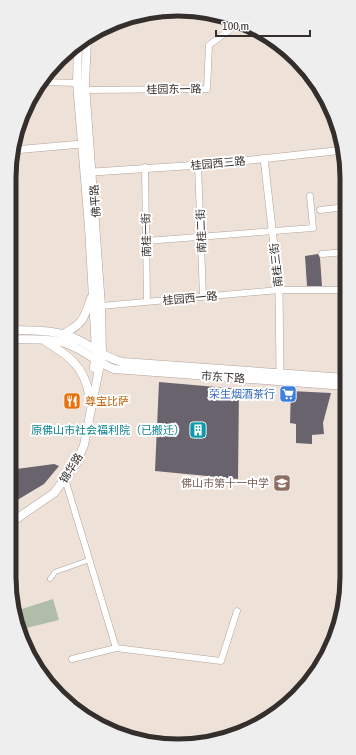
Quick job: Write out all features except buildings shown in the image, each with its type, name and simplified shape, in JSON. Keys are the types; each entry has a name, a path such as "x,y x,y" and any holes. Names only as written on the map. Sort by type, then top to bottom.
{"main road":[{"name":"佛平路","path":"87,44 85,67 86,90 102,306 97,362"},
{"name":"佛平路","path":"78,50 77,83 99,352"},
{"path":"63,334 81,323 85,318 93,293"},
{"name":"市东下路","path":"16,331 63,334 76,338 115,361 340,378"},
{"name":"市东下路","path":"16,339 64,342 84,352 97,362 122,369 340,386"},
{"path":"45,341 70,358 86,379 89,394"},
{"name":"锦华路","path":"16,513 52,489 71,465 80,444 89,394 97,362"},
{"name":"锦华路","path":"16,519 54,493 76,464 84,445 97,362"}],"street":[{"name":"桂园东一路","path":"86,90 207,89 209,45 231,29 232,26"},
{"path":"47,82 77,83"},
{"path":"18,150 82,144"},
{"name":"桂园西三路","path":"93,172 145,167 198,165 338,151"},
{"name":"南桂三街","path":"264,158 278,290 280,373"},
{"name":"南桂二街","path":"198,165 203,297"},
{"name":"南桂一街","path":"145,167 147,302"},
{"path":"146,240 313,228 310,196"},
{"path":"320,210 340,208"},
{"path":"322,254 340,252"},
{"name":"桂园西一路","path":"102,306 278,290 340,290"},
{"path":"65,479 116,648"},
{"path":"50,579 55,572 89,560"},
{"path":"72,659 116,648 221,661 237,611"}],"green space":[{"path":"53,599 59,620 26,628 22,609"}],"place":[{"name":"荣生烟酒茶行","path":"288,394"},
{"name":"尊宝比萨","path":"72,401"},
{"name":"原佛山市社会福利院（已搬迁）","path":"198,430"},
{"name":"佛山市第十一中学","path":"282,483"}]}
